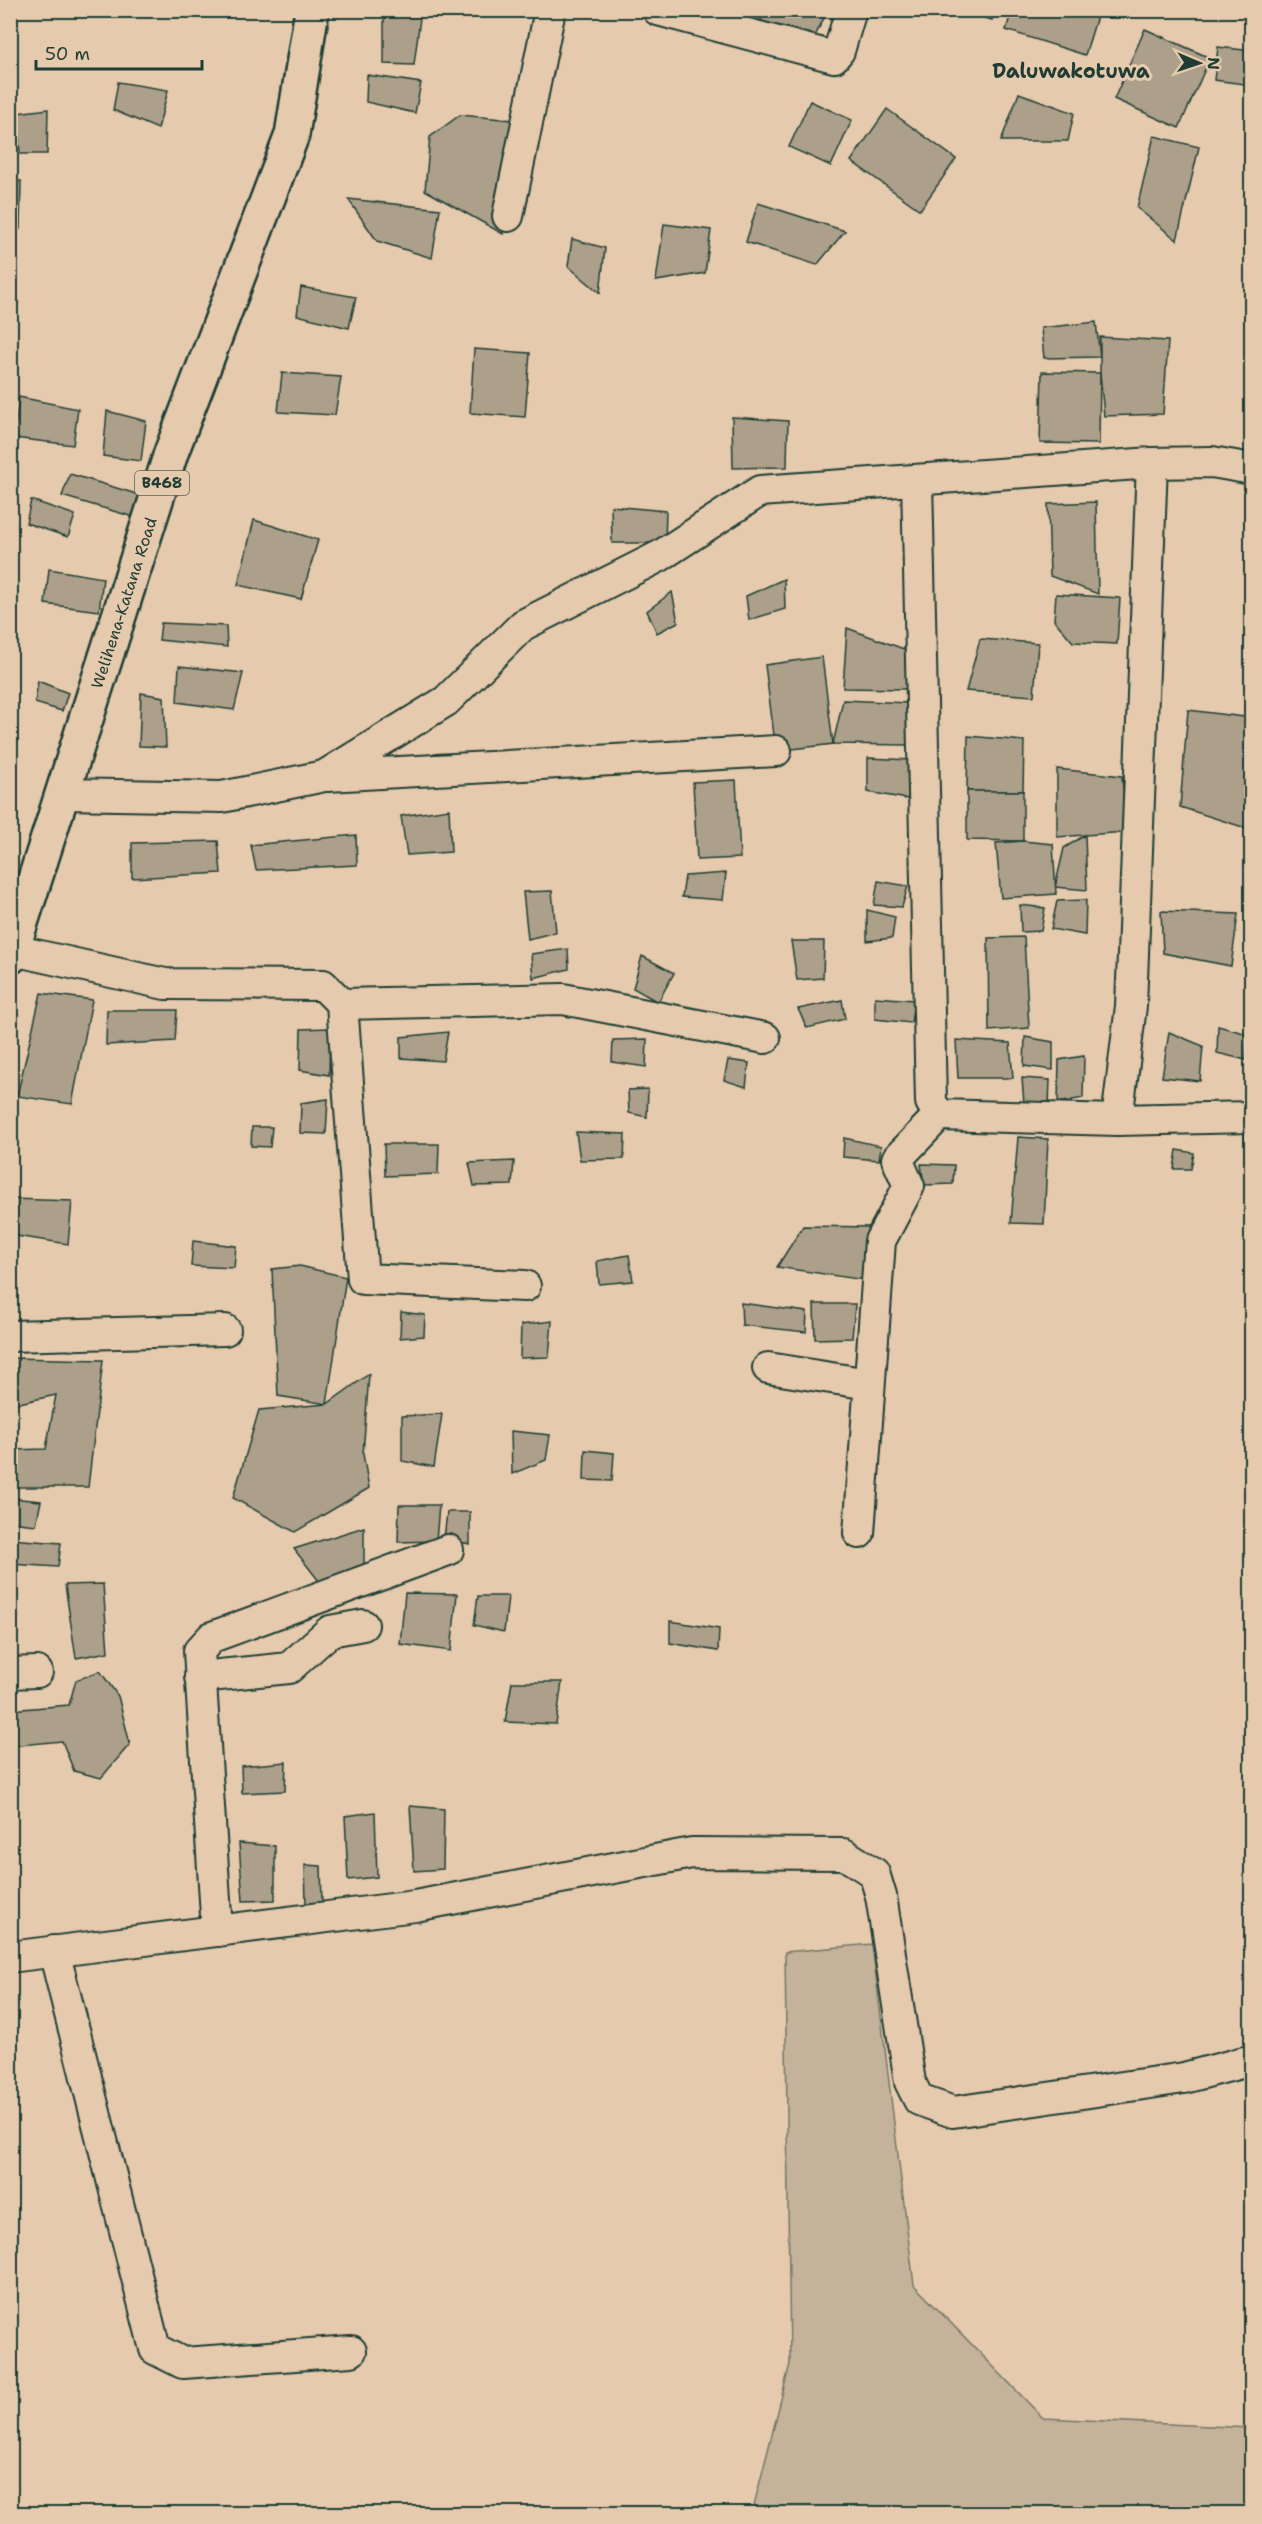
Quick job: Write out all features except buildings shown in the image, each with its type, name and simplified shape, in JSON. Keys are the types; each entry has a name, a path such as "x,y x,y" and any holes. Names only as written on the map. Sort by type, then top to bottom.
{"main road":[{"name":"Welihena-Katana Road","path":"12,954 171,453 292,135 312,10"}],"street":[{"path":"508,216 550,10"},
{"path":"658,10 834,57 839,51 851,10"},
{"path":"324,776 446,701 523,625 660,556 760,491 1152,463 1212,462 1251,469"},
{"path":"1117,1120 1131,1006 1152,463"},
{"path":"917,481 931,1102 939,1115"},
{"path":"64,794 222,797 324,776 776,751"},
{"path":"12,954 165,984 324,985 342,1004 363,1278 525,1286"},
{"path":"342,1004 563,999 765,1038"},
{"path":"859,1533 880,1241 909,1186 897,1159 939,1115 1117,1120 1251,1117"},
{"path":"10,1336 225,1330"},
{"path":"768,1368 869,1384"},
{"path":"217,1931 199,1651 212,1637 448,1550"},
{"path":"200,1677 289,1668 330,1631 363,1626"},
{"path":"10,1957 415,1906 692,1853 843,1854 874,1873 881,1896 910,2082 919,2100 953,2112 1184,2078 1251,2060"},
{"path":"54,1951 155,2349 183,2363 351,2350"}],"shaded area":[{"path":"872,1944 914,2285 1043,2418 1251,2428 1251,2513 752,2513 790,2364 785,1952"}],"district":[{"name":"Daluwakotuwa","path":"1071,71"}]}
